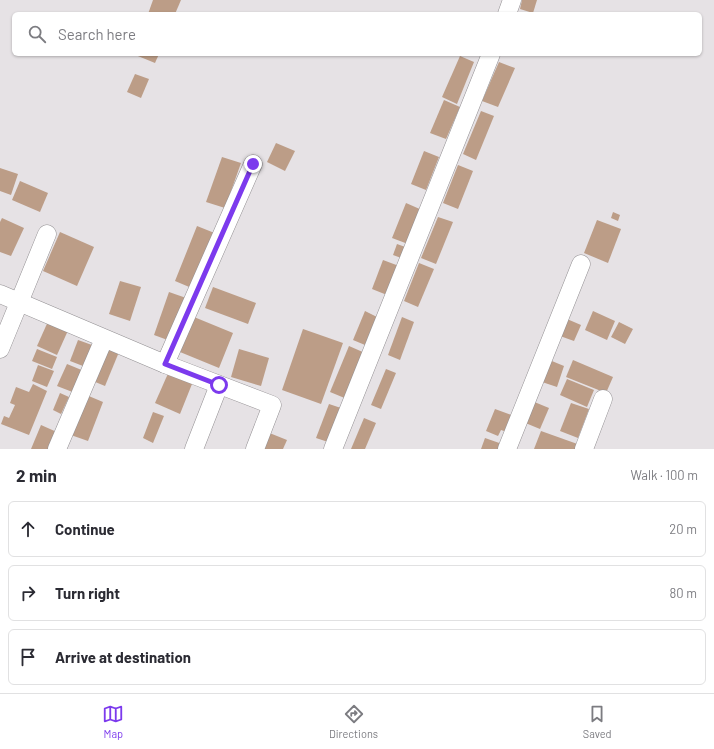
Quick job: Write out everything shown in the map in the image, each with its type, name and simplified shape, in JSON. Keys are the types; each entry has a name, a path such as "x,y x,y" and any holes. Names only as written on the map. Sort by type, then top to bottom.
{"street":[{"path":"508,12 512,0"},
{"path":"333,449 490,56"},
{"path":"165,364 253,164"},
{"path":"0,349 47,234"},
{"path":"507,449 581,264"},
{"path":"0,294 165,364 272,405 255,449"},
{"path":"57,449 104,339"},
{"path":"194,449 219,385"},
{"path":"584,449 603,399"}],"building":[{"path":"153,0 181,0 176,12 149,12"},
{"path":"522,0 537,0 533,12 520,9"},
{"path":"138,56 158,56 155,63"},
{"path":"460,56 474,62 457,104 442,97"},
{"path":"499,62 515,68 498,107 482,101"},
{"path":"135,74 149,79 141,98 127,92"},
{"path":"444,100 460,107 446,139 430,133"},
{"path":"481,111 494,116 476,160 463,154"},
{"path":"276,143 295,151 285,171 267,162"},
{"path":"424,151 439,157 426,190 411,184"},
{"path":"222,157 241,163 225,208 206,202"},
{"path":"458,165 473,171 458,209 443,203"},
{"path":"0,168 18,174 11,195 0,191"},
{"path":"20,181 48,193 40,212 12,200"},
{"path":"406,203 422,210 408,244 392,238"},
{"path":"613,212 620,215 618,221 611,218"},
{"path":"438,217 453,222 436,264 421,258"},
{"path":"2,218 24,228 11,256 0,252 0,222"},
{"path":"597,220 621,229 608,263 584,253"},
{"path":"197,226 217,234 194,289 175,281"},
{"path":"60,232 94,247 77,286 43,271"},
{"path":"397,244 408,248 404,259 393,255"},
{"path":"383,260 399,266 387,295 372,289"},
{"path":"419,263 434,269 418,307 404,301"},
{"path":"120,281 141,287 130,321 109,314"},
{"path":"213,287 256,303 248,324 205,308"},
{"path":"169,292 189,299 173,342 154,335"},
{"path":"365,311 377,317 365,345 353,340"},
{"path":"593,311 615,321 607,340 585,330"},
{"path":"50,317 70,326 57,355 37,346"},
{"path":"194,317 233,333 219,368 180,352"},
{"path":"402,317 414,322 400,360 388,355"},
{"path":"567,319 581,325 574,341 560,336"},
{"path":"619,322 633,329 625,344 611,337"},
{"path":"303,329 343,343 321,404 282,390"},
{"path":"78,340 92,345 83,366 70,361"},
{"path":"102,345 119,352 105,386 88,379"},
{"path":"349,346 365,353 347,399 330,392"},
{"path":"37,349 57,357 52,369 32,361"},
{"path":"239,349 269,358 261,386 231,377"},
{"path":"547,359 564,366 557,387 539,381"},
{"path":"573,360 613,377 606,393 566,377"},
{"path":"67,364 84,371 75,393 57,386"},
{"path":"38,365 54,371 47,387 32,381"},
{"path":"170,369 194,379 180,414 155,403"},
{"path":"386,369 396,373 381,409 371,405"},
{"path":"567,379 594,390 587,407 560,395"},
{"path":"33,384 47,391 29,435 1,424 4,416 9,418 15,405 10,403 16,387 29,392"},
{"path":"60,393 69,397 61,414 53,410"},
{"path":"84,394 103,402 88,441 68,434"},
{"path":"532,401 549,408 540,429 523,422"},
{"path":"571,403 589,409 578,438 560,431"},
{"path":"329,404 344,409 331,443 316,438"},
{"path":"495,409 514,416 507,432 501,430 498,436 486,431"},
{"path":"153,412 164,416 153,443 143,438"},
{"path":"364,418 376,423 365,449 351,449"},
{"path":"41,425 59,433 53,449 31,449"},
{"path":"541,431 583,446 582,449 534,449"},
{"path":"267,432 287,440 283,449 261,449"},
{"path":"485,438 505,445 503,449 481,449"}],"route":[{"path":"219,385 165,364 253,164"}]}
